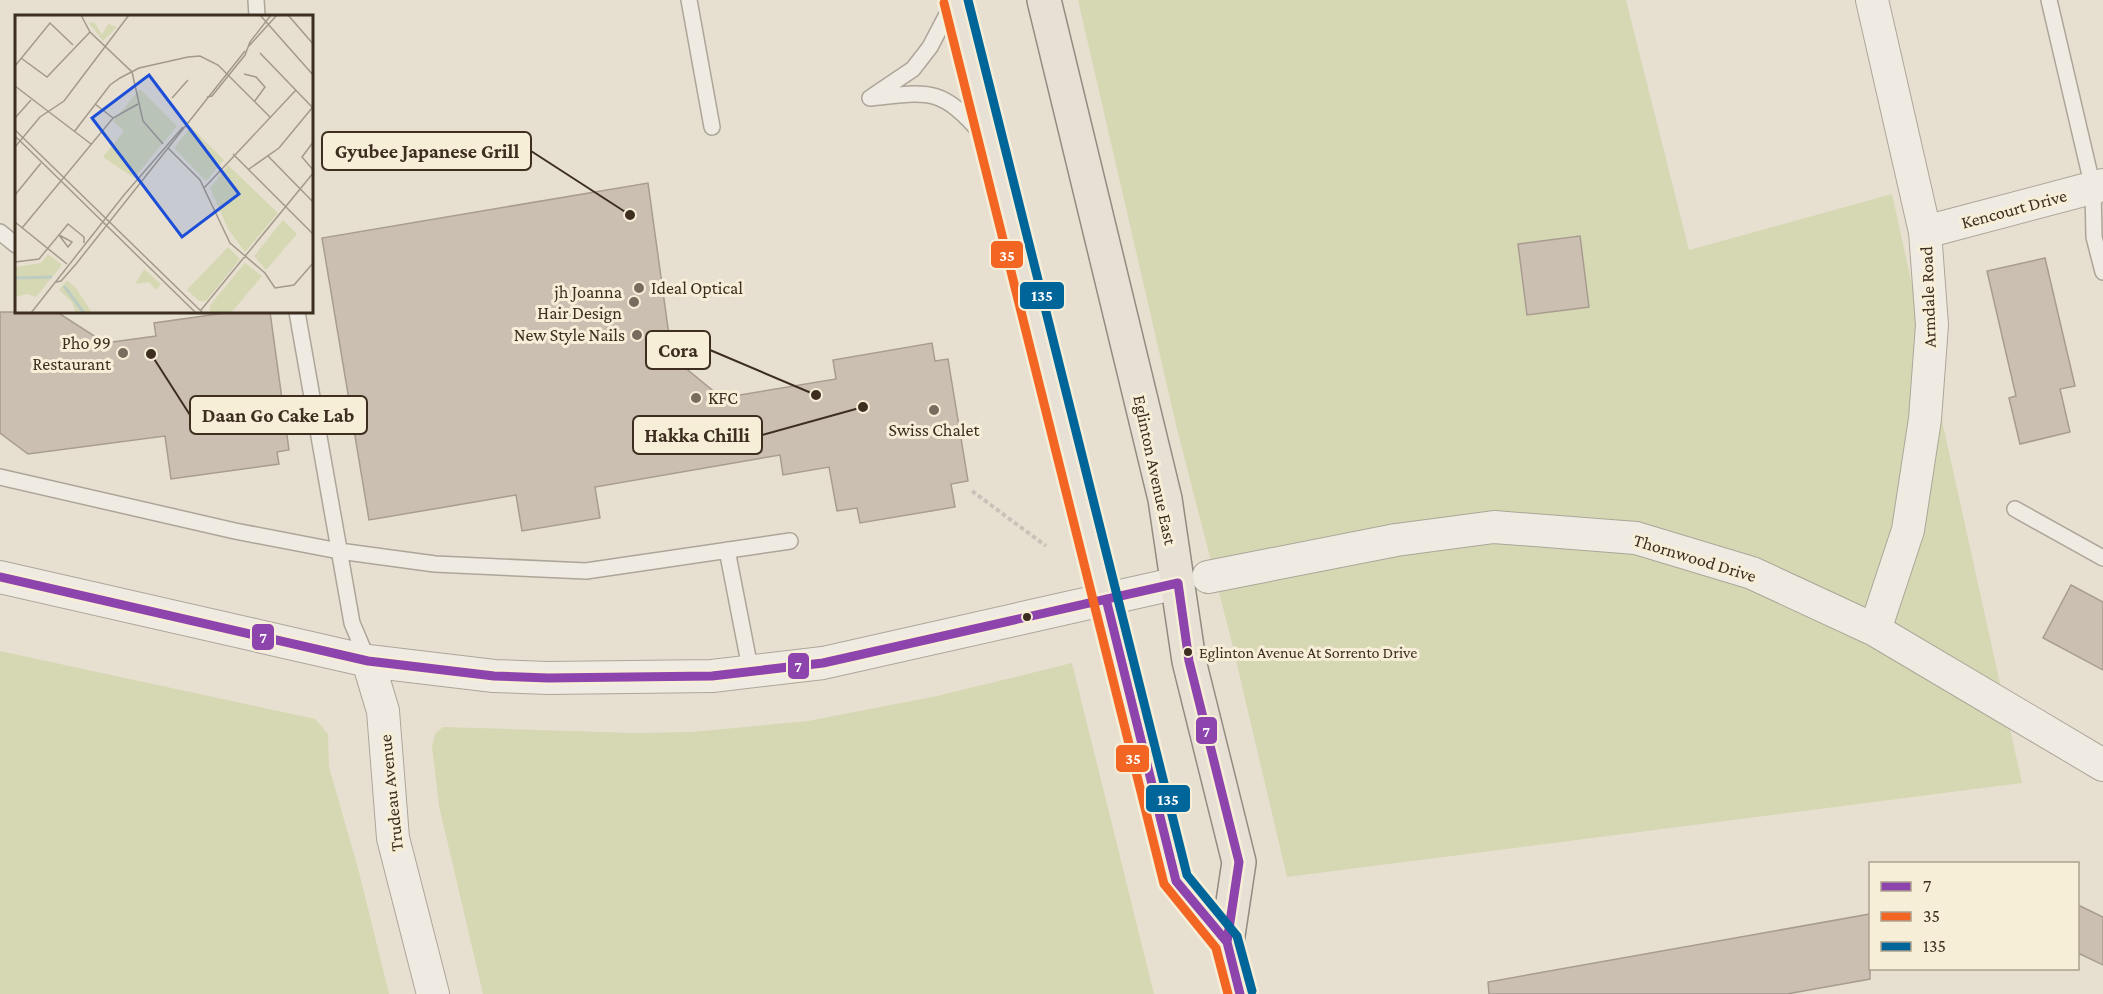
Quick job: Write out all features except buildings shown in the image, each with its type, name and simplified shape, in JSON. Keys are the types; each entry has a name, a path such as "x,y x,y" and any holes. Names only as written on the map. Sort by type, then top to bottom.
{"main road":[{"name":"Eglinton Avenue East","path":"955,0 1176,881 1227,942"},
{"name":"Eglinton Avenue East","path":"1044,0 1165,499 1193,580 1189,661 1239,862 1227,942 1240,994"}],"street":[{"name":"Armdale Road","path":"1872,0 1925,232 1932,325 1925,419 1908,530 1875,630"},
{"name":"Kencourt Drive","path":"1925,232 2098,187"},
{"name":"Thornwood Drive","path":"0,577 368,662 494,676 549,678 712,676 750,673 868,655 1106,598 1396,540 1494,526 1636,538 1752,573 1875,630 2103,765"},
{"name":"Trudeau Avenue","path":"368,662 383,711 393,838 433,994"}],"lane":[{"path":"256,0 257,15"},
{"path":"688,0 712,127"},
{"path":"955,0 930,47 913,69 870,98 924,93 953,103 993,146"},
{"path":"2049,0 2098,187 2094,237 2103,272"},
{"path":"0,232 15,243"},
{"path":"297,314 352,623 368,662"},
{"path":"0,477 339,551 435,564 586,571 790,541"},
{"path":"2015,509 2103,558"},
{"path":"727,550 750,673"}],"path":[{"path":"972,491 1046,546"}],"green space":[{"path":"1078,0 1626,0 1689,250 1892,194 2022,783 1287,877 1230,635 1177,429"},
{"path":"0,651 315,719 328,734 329,767 359,872 389,994 0,994"},
{"path":"1072,663 1154,994 483,994 439,806 432,746 435,734 443,727 634,733 692,732 808,721 937,696"}],"transit line":[{"name":"135","path":"968,0 1187,875 1237,936 1252,991"},
{"name":"35","path":"944,3 1164,884 1216,948 1228,994"},
{"name":"7","path":"0,577 368,661 494,676 548,678 712,676 823,663 1178,583 1189,661 1239,862 1227,942 1240,994"},
{"name":"7","path":"1106,599 1176,881 1227,942"}],"place":[{"name":"Gyubee Japanese Grill","path":"630,215"},
{"name":"Ideal Optical","path":"639,288"},
{"name":"jh Joanna Hair Design","path":"634,302"},
{"name":"New Style Nails","path":"637,335"},
{"name":"Pho 99 Restaurant","path":"123,353"},
{"name":"Daan Go Cake Lab","path":"151,354"},
{"name":"Cora","path":"816,395"},
{"name":"KFC","path":"696,398"},
{"name":"Hakka Chilli","path":"863,407"},
{"name":"Swiss Chalet","path":"934,410"},
{"name":"Eglinton Avenue At Sorrento Drive","path":"1188,652"}]}
